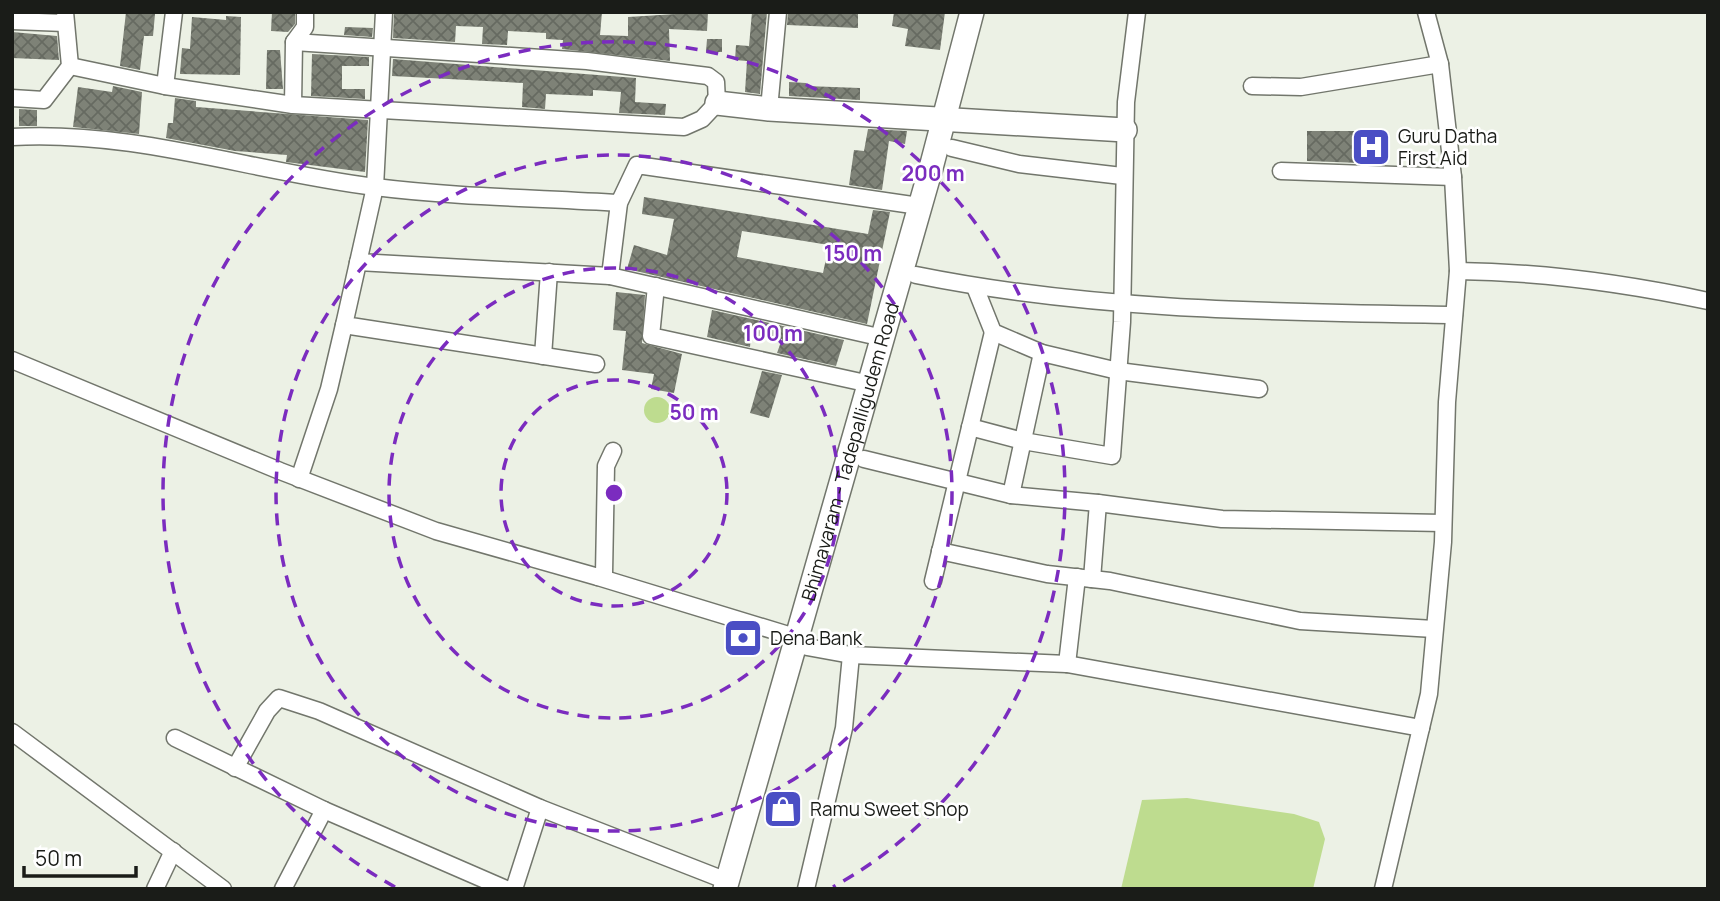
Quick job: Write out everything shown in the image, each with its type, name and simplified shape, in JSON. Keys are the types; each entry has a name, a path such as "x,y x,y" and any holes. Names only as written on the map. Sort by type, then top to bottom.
{"main road":[{"name":"Bhimavaram - Tadepalligudem Road","path":"731,886 801,642 919,206 938,170 952,120 972,12"},
{"path":"801,642 864,459 916,275 938,170 952,148 952,120 987,12"},
{"path":"717,103 769,109 1125,130"}],"street":[{"path":"165,86 174,12"},
{"path":"293,105 294,42 305,27 304,12"},
{"path":"299,479 329,389 374,187 384,12"},
{"path":"769,109 778,12"},
{"path":"970,427 1023,440 1112,456 1121,303 1122,176 1137,12"},
{"path":"1382,889 1429,694 1443,523 1447,402 1458,271 1453,177 1440,64 1426,12"},
{"path":"12,21 65,18 70,66 44,100 12,98"},
{"path":"70,66 165,86 293,105 380,108 684,128 702,119 717,103 716,82 708,76 587,61 294,42"},
{"path":"1252,86 1301,87 1440,64"},
{"path":"12,137 62,134 142,143 374,187 619,203"},
{"path":"952,148 1019,164 1122,176"},
{"path":"610,276 619,203 637,165 919,206"},
{"path":"1281,171 1453,177"},
{"path":"358,262 610,276 883,338"},
{"path":"1458,271 1526,272 1629,284 1708,301"},
{"path":"543,356 550,272"},
{"path":"916,275 1083,302 1245,311 1454,315"},
{"path":"656,286 651,336 870,384"},
{"path":"933,581 993,332 975,286"},
{"path":"344,325 596,364"},
{"path":"993,332 1042,353 1118,371 1259,389"},
{"path":"1011,495 1042,353"},
{"path":"12,360 299,479 436,531 598,577 801,642 851,655 1068,664 1421,728"},
{"path":"598,577 604,574 606,466 613,451"},
{"path":"864,459 1011,495 1222,519 1443,523"},
{"path":"1068,664 1098,503"},
{"path":"940,551 1047,574 1084,578 1300,621 1434,629"},
{"path":"806,889 844,728 851,655"},
{"path":"235,768 267,710 279,698 319,711 540,808 731,886"},
{"path":"12,732 223,889"},
{"path":"175,738 324,810 506,889"},
{"path":"514,889 540,808"},
{"path":"283,889 324,810"},
{"path":"155,889 173,851"}],"shaded area":[{"path":"657,397 666,401 670,410 666,419 657,423 648,419 644,410 648,401"},
{"path":"1187,798 1294,814 1319,822 1325,839 1313,889 1121,889 1142,800"}],"building":[{"path":"126,12 155,14 153,36 144,36 140,70 120,66"},
{"path":"272,12 295,12 295,24 288,32 271,31"},
{"path":"394,12 602,12 600,35 628,36 628,17 708,12 707,31 669,29 670,61 562,49 563,40 546,39 546,33 508,31 507,45 482,44 483,27 456,26 455,42 393,38"},
{"path":"752,12 767,12 760,94 745,92 747,61 735,60 736,45 749,46"},
{"path":"788,12 858,12 858,28 787,25"},
{"path":"894,12 945,12 940,50 905,46 908,29 892,26"},
{"path":"226,16 241,17 240,75 180,74 182,48 190,49 192,17 226,20"},
{"path":"345,27 373,28 372,37 344,35"},
{"path":"12,32 57,36 59,60 12,58"},
{"path":"707,39 722,39 722,52 706,52"},
{"path":"267,50 280,50 283,89 266,89"},
{"path":"312,54 369,57 369,66 342,66 342,89 365,89 365,99 311,96"},
{"path":"393,59 636,78 635,102 666,104 665,115 619,113 621,92 593,90 593,96 546,94 545,109 522,107 523,83 392,76"},
{"path":"789,82 806,83 806,86 860,88 860,100 789,96"},
{"path":"113,86 142,92 139,134 73,127 78,87 112,92"},
{"path":"175,98 196,101 196,107 368,120 365,172 286,162 287,155 235,151 166,138 168,123 173,123"},
{"path":"19,109 37,110 37,126 19,126"},
{"path":"868,129 907,131 905,144 889,141 882,190 849,185 854,150 864,151"},
{"path":"1307,131 1387,131 1387,164 1307,161"},
{"path":"644,197 868,234 873,210 890,212 867,324 627,269 634,245 667,255 674,219 642,214","holes":["742,231 829,245 823,273 737,257"]},
{"path":"616,292 645,295 642,343 682,354 674,393 651,389 654,374 622,370 626,331 613,330"},
{"path":"712,310 844,340 836,366 777,353 782,339 751,335 750,347 707,337"},
{"path":"762,371 782,375 769,418 750,413"}],"place":[{"name":"Guru Datha First Aid","path":"1371,147"},
{"name":"Dena Bank","path":"743,638"},
{"name":"Ramu Sweet Shop","path":"783,809"}]}
